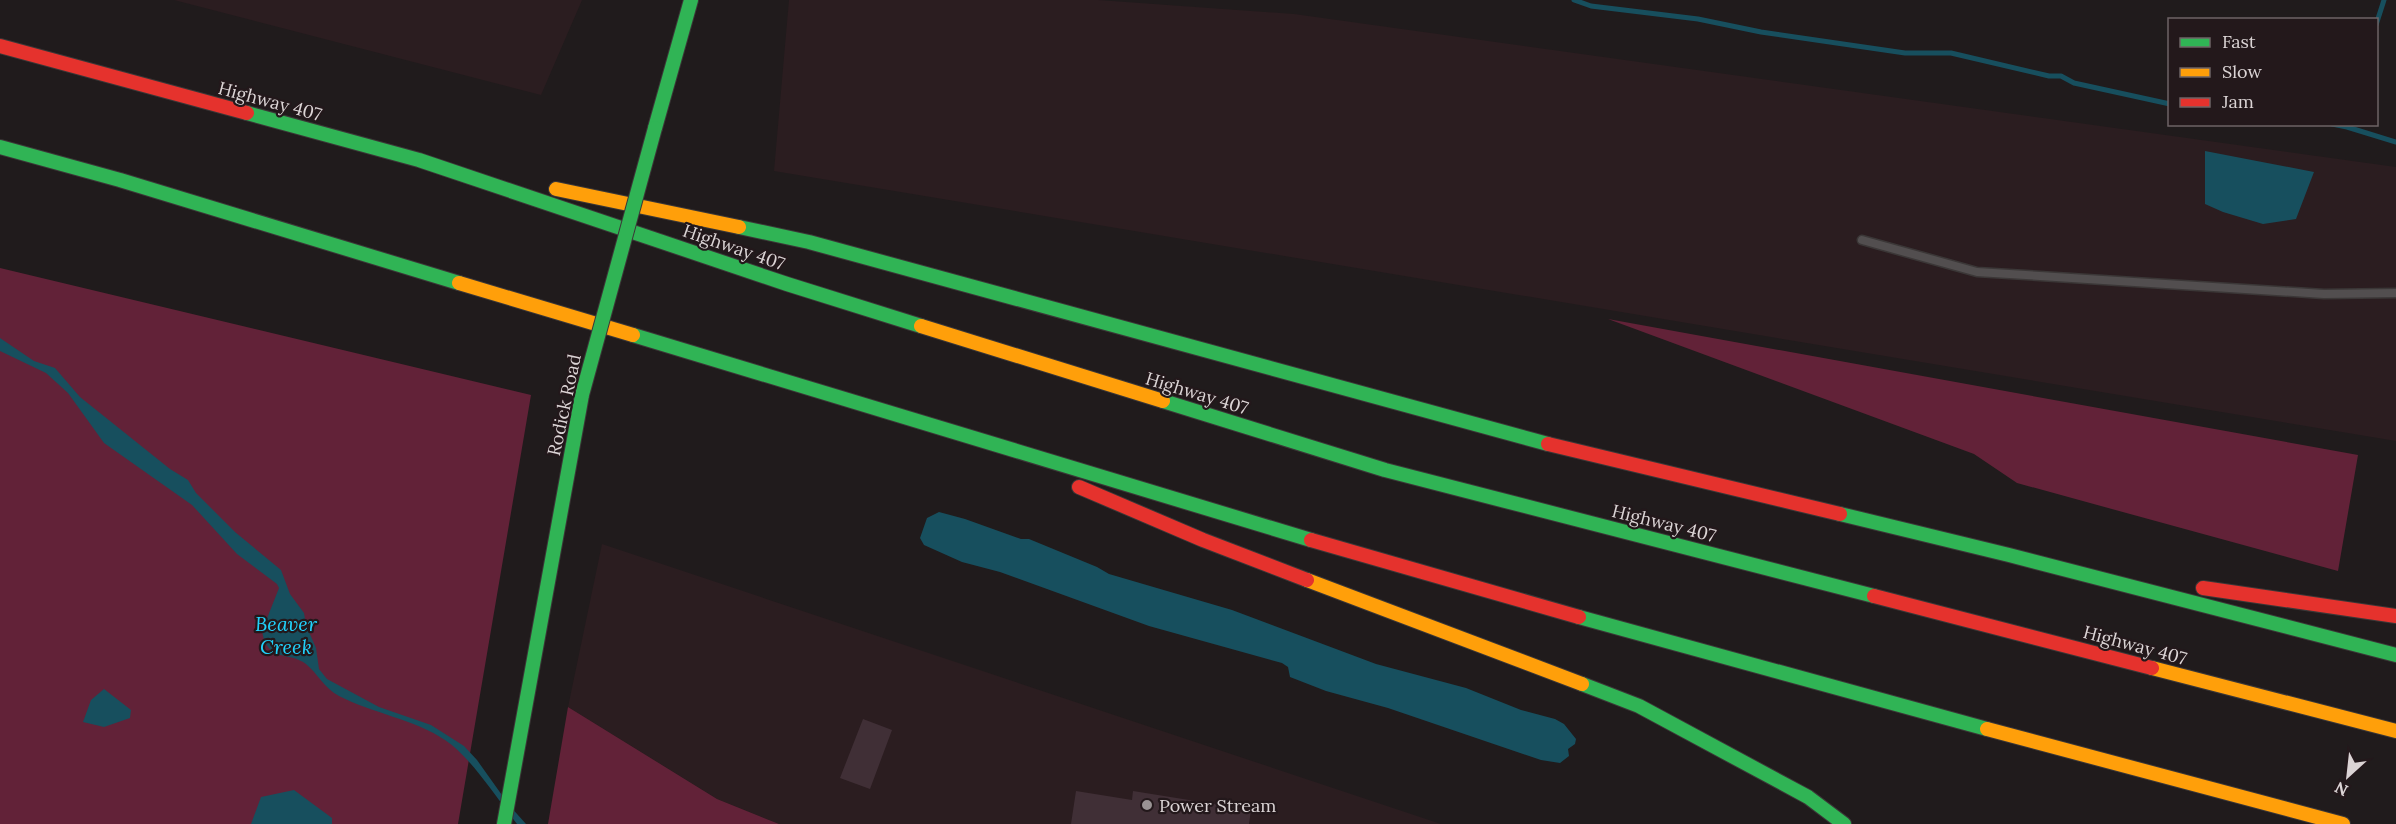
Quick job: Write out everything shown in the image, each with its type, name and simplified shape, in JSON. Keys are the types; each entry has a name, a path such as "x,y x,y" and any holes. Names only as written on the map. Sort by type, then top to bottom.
{"main road":[{"name":"Rodick Road","path":"504,824 582,394 691,0"},
{"name":"Highway 407","path":"0,46 419,160 787,284 1385,470 2396,731"},
{"path":"0,147 120,180 1334,547 1767,670 2343,824"},
{"path":"419,160 809,242 1527,439 2010,555 2396,655"},
{"path":"941,429 1203,540 1639,706 1808,797 1844,824"},
{"path":"2010,555 2150,581 2396,616"}],"lane":[{"path":"1862,240 1977,272 2324,294 2396,293"}],"shaded area":[{"path":"174,0 582,0 541,95"},
{"path":"789,0 1098,0 1294,14 2396,167 2396,441 774,171"},
{"path":"0,268 531,395 458,824 0,824"},
{"path":"1608,319 2358,455 2338,571 2017,483 1974,454"},
{"path":"602,544 1441,824 779,824 717,799 568,707"},
{"path":"568,707 717,799 779,824 548,824"}],"water":[{"path":"2205,151 2314,172 2296,219 2263,224 2205,204"},
{"name":"Beaver Creek","path":"0,338 34,361 55,368 80,397 170,469 188,480 196,493 235,532 281,570 290,594 304,613 306,625 316,648 319,669 327,679 379,707 431,725 464,746 526,824 517,824 474,767 445,740 421,727 339,696 329,689 306,664 280,655 269,648 262,631 279,588 277,584 237,554 192,505 104,443 68,393 46,373 0,351"},
{"path":"939,512 1021,539 1029,539 1109,574 1232,610 1376,664 1466,688 1521,710 1555,719 1564,724 1576,739 1575,744 1568,749 1569,756 1560,763 1541,760 1388,708 1326,691 1290,677 1288,667 1282,663 1149,626 1000,572 962,562 924,545 920,538 927,518"},
{"path":"104,689 131,710 130,718 104,727 83,722 91,700"},
{"path":"294,790 332,818 332,824 251,824 261,797"}],"building":[{"path":"863,719 892,730 870,789 840,778"},
{"name":"Power Stream","path":"1076,791 1132,800 1133,791 1251,810 1249,824 1071,824"}],"waterway":[{"path":"1574,0 1591,6 1698,19 1761,32 1905,53 1951,53 2049,76 2061,76 2074,83 2168,104"},
{"path":"2378,19 2384,0"},
{"path":"2342,126 2396,142"}],"traffic: fast":[{"path":"655,128 691,0"},
{"path":"247,113 419,160 787,284 921,326"},
{"path":"582,395 655,128"},
{"path":"0,147 120,180 459,283"},
{"path":"739,227 809,242 1548,444"},
{"path":"633,335 1311,540"},
{"path":"504,824 582,395"},
{"path":"1163,401 1385,470 1874,596"},
{"path":"1840,514 2009,555 2396,655"},
{"path":"1579,617 1987,729"},
{"path":"1582,684 1639,706 1808,797 1844,824"}],"traffic: slow":[{"path":"556,189 739,227"},
{"path":"459,283 633,335"},
{"path":"921,326 1163,401"},
{"path":"1307,580 1582,684"},
{"path":"2152,668 2396,731"},
{"path":"1987,729 2343,824"}],"traffic: jam":[{"path":"0,46 247,113"},
{"path":"1548,444 1840,514"},
{"path":"1079,487 1203,540 1307,580"},
{"path":"1311,540 1579,617"},
{"path":"2203,588 2396,616"},
{"path":"1874,596 2152,668"}],"place":[{"name":"Power Stream","path":"1147,805"}]}
